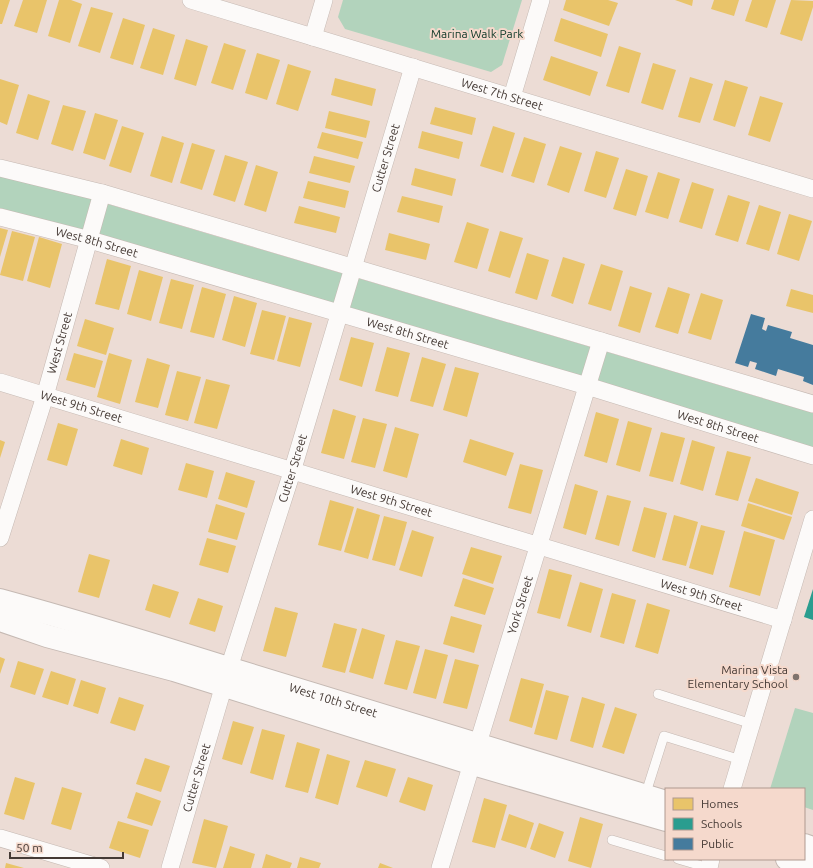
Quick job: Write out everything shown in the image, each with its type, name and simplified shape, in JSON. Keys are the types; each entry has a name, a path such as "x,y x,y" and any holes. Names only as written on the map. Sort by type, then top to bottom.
{"main road":[{"name":"West 10th Street","path":"0,600 77,621 227,677 476,754 665,820"},
{"name":"West 10th Street","path":"0,620 47,636 174,670 227,677"},
{"name":"West 10th Street","path":"476,754 665,802"},
{"path":"790,860 813,868"}],"street":[{"name":"West 7th Street","path":"191,0 813,189"},
{"path":"313,37 324,0"},
{"path":"512,97 541,0"},
{"name":"Cutter Street","path":"170,868 227,677 340,314 413,67"},
{"path":"0,168 102,193 813,404"},
{"name":"West Street","path":"0,538 45,396 102,193"},
{"name":"West 8th Street","path":"0,217 90,240 587,386 813,456"},
{"name":"York Street","path":"440,868 601,341"},
{"name":"West 9th Street","path":"0,382 783,620"},
{"path":"732,788 813,518"},
{"path":"0,838 101,868"}],"lane":[{"path":"658,694 752,724"},
{"path":"645,796 664,736 741,760"},
{"path":"612,840 665,856"},
{"path":"681,860 709,868"}],"green space":[{"name":"Marina Walk Park","path":"343,0 522,0 502,65 491,72 345,29 338,17"},
{"path":"0,172 813,413 813,449 0,214"},
{"path":"795,708 813,713 813,810 805,807 805,788 770,788"}],"building: Homes":[{"path":"0,0 10,0 2,24 0,24"},
{"path":"23,0 47,0 37,33 14,26"},
{"path":"59,0 71,0 82,4 70,43 48,36"},
{"path":"566,0 608,0 618,3 609,26 563,10"},
{"path":"675,0 693,0 692,6"},
{"path":"714,0 739,0 734,16 711,9"},
{"path":"752,0 776,0 767,28 745,21"},
{"path":"791,0 813,1 813,7 802,41 780,34"},
{"path":"91,7 113,13 100,53 78,46"},
{"path":"123,18 145,25 133,65 110,58"},
{"path":"561,18 608,34 601,57 554,41"},
{"path":"153,28 175,35 163,75 140,68"},
{"path":"186,39 208,46 196,86 174,79"},
{"path":"224,43 246,50 233,90 211,83"},
{"path":"619,46 641,53 629,93 606,86"},
{"path":"257,53 280,60 267,100 245,93"},
{"path":"551,56 598,72 590,96 543,80"},
{"path":"653,63 676,70 663,110 641,103"},
{"path":"288,64 311,71 298,111 276,104"},
{"path":"690,77 713,84 700,123 678,117"},
{"path":"335,78 376,89 372,106 331,95"},
{"path":"0,79 19,85 7,125 0,122"},
{"path":"725,80 748,87 735,127 713,120"},
{"path":"28,94 50,101 38,140 16,133"},
{"path":"760,96 783,103 770,142 748,135"},
{"path":"63,105 86,111 73,151 51,144"},
{"path":"435,107 476,118 472,135 430,124"},
{"path":"329,111 370,121 366,138 325,128"},
{"path":"95,113 118,120 105,160 83,153"},
{"path":"122,126 144,133 131,173 109,166"},
{"path":"493,126 515,133 503,173 480,166"},
{"path":"422,131 463,142 459,159 418,148"},
{"path":"322,132 363,142 358,159 317,148"},
{"path":"162,136 184,143 172,183 150,176"},
{"path":"524,137 546,144 534,183 511,176"},
{"path":"192,143 215,150 202,190 180,183"},
{"path":"560,146 582,153 569,193 547,185"},
{"path":"596,151 619,158 606,198 584,191"},
{"path":"225,155 248,162 235,202 213,195"},
{"path":"314,156 355,166 350,183 309,173"},
{"path":"256,165 278,172 266,212 244,205"},
{"path":"415,168 456,179 452,196 411,185"},
{"path":"626,169 648,176 636,216 613,209"},
{"path":"658,172 680,179 668,219 645,212"},
{"path":"308,181 349,191 345,208 303,198"},
{"path":"692,182 714,189 702,229 679,222"},
{"path":"728,195 750,202 738,242 715,235"},
{"path":"402,196 443,206 439,223 397,212"},
{"path":"759,205 781,212 769,251 746,244"},
{"path":"299,206 340,217 336,233 294,223"},
{"path":"789,214 812,221 799,261 777,254"},
{"path":"467,222 489,229 477,269 454,262"},
{"path":"0,228 8,230 0,257"},
{"path":"12,231 35,237 23,281 0,275"},
{"path":"500,231 523,238 510,278 488,271"},
{"path":"389,233 430,244 426,260 385,250"},
{"path":"39,237 62,244 50,288 27,281"},
{"path":"527,253 549,260 537,300 515,293"},
{"path":"563,257 585,264 573,304 551,296"},
{"path":"107,259 131,266 119,310 95,304"},
{"path":"601,264 623,271 611,311 588,304"},
{"path":"139,270 163,277 151,321 127,314"},
{"path":"171,279 194,285 182,329 159,323"},
{"path":"630,286 652,293 640,333 618,326"},
{"path":"202,287 226,294 214,338 190,332"},
{"path":"668,287 690,294 678,334 655,327"},
{"path":"791,289 813,295 813,313 786,306"},
{"path":"701,293 723,300 711,340 688,333"},
{"path":"234,296 257,303 245,347 222,340"},
{"path":"262,310 286,316 274,360 250,354"},
{"path":"289,317 312,323 300,367 277,361"},
{"path":"85,319 114,328 106,355 77,346"},
{"path":"351,337 374,343 362,387 339,380"},
{"path":"387,347 410,353 398,397 375,391"},
{"path":"74,353 103,361 95,388 66,380"},
{"path":"109,353 132,360 120,404 97,397"},
{"path":"422,357 446,364 433,407 410,401"},
{"path":"147,358 170,365 158,408 135,402"},
{"path":"455,367 479,373 467,417 443,410"},
{"path":"177,371 201,377 188,421 165,415"},
{"path":"206,379 230,385 217,429 194,423"},
{"path":"333,409 356,416 344,459 321,453"},
{"path":"596,412 619,419 607,463 584,456"},
{"path":"363,418 387,424 375,468 351,462"},
{"path":"628,421 652,428 640,472 616,465"},
{"path":"58,423 78,429 67,466 47,460"},
{"path":"395,427 419,434 407,478 383,471"},
{"path":"661,432 685,438 673,482 649,476"},
{"path":"121,439 149,448 142,475 113,466"},
{"path":"470,439 514,453 506,476 463,462"},
{"path":"0,440 5,442 0,458"},
{"path":"692,440 715,447 703,491 680,484"},
{"path":"727,451 751,457 738,501 715,495"},
{"path":"186,463 214,471 207,498 178,490"},
{"path":"520,464 543,470 531,514 508,508"},
{"path":"226,472 255,481 247,508 218,499"},
{"path":"756,478 799,492 792,515 748,501"},
{"path":"575,484 598,491 586,535 563,528"},
{"path":"607,495 631,501 619,546 595,539"},
{"path":"330,500 354,507 341,551 318,545"},
{"path":"748,503 792,517 784,540 741,526"},
{"path":"216,504 245,513 237,540 208,532"},
{"path":"644,507 667,513 655,558 632,551"},
{"path":"357,508 380,515 368,559 344,552"},
{"path":"674,515 698,522 686,566 662,560"},
{"path":"384,516 407,522 395,566 372,560"},
{"path":"701,525 725,531 713,575 689,568"},
{"path":"412,530 434,537 422,577 399,570"},
{"path":"744,531 775,540 760,596 729,587"},
{"path":"207,538 236,546 228,573 199,565"},
{"path":"471,547 502,556 493,584 462,574"},
{"path":"89,554 110,560 99,598 78,592"},
{"path":"549,569 572,575 560,619 537,613"},
{"path":"463,578 494,588 485,615 454,606"},
{"path":"580,582 603,589 591,633 567,626"},
{"path":"153,584 179,592 170,618 145,610"},
{"path":"612,593 636,600 624,644 600,637"},
{"path":"198,598 223,606 215,632 189,624"},
{"path":"647,603 670,610 658,654 635,647"},
{"path":"275,607 298,613 286,657 263,651"},
{"path":"451,616 482,625 474,653 443,644"},
{"path":"334,623 357,629 345,673 322,667"},
{"path":"362,628 385,635 373,679 349,672"},
{"path":"396,640 420,646 407,690 384,684"},
{"path":"425,649 448,655 436,699 413,693"},
{"path":"0,657 5,659 0,674"},
{"path":"455,659 479,665 467,709 443,703"},
{"path":"18,661 44,669 35,695 10,687"},
{"path":"51,671 76,679 68,705 42,697"},
{"path":"521,678 544,684 532,728 509,721"},
{"path":"81,680 106,688 98,714 73,706"},
{"path":"546,690 569,696 557,740 534,734"},
{"path":"119,697 144,705 135,731 110,723"},
{"path":"582,697 605,704 593,748 570,741"},
{"path":"615,707 637,714 624,754 602,747"},
{"path":"233,721 254,727 242,765 222,759"},
{"path":"262,729 285,735 273,780 250,773"},
{"path":"297,742 320,749 308,793 285,787"},
{"path":"327,754 350,761 338,805 315,798"},
{"path":"145,758 170,766 161,792 136,784"},
{"path":"365,760 396,769 387,797 356,787"},
{"path":"15,777 35,783 24,820 4,814"},
{"path":"408,777 433,785 425,811 399,802"},
{"path":"62,787 82,793 71,830 51,824"},
{"path":"136,792 161,801 152,826 127,818"},
{"path":"484,798 507,805 495,848 472,842"},
{"path":"509,814 534,823 526,848 501,840"},
{"path":"580,817 603,824 591,868 568,861"},
{"path":"204,819 228,826 216,868 192,863"},
{"path":"118,821 149,830 140,858 109,848"},
{"path":"539,823 564,832 555,858 530,849"},
{"path":"230,846 255,854 251,868 223,868"},
{"path":"266,854 292,863 290,868 262,868"},
{"path":"300,857 321,863 319,868 297,868"},
{"path":"6,863 24,868 5,868"},
{"path":"380,863 393,868 378,868"}],"building: Schools":[{"path":"813,589 813,620 804,617"}],"building: Public":[{"path":"751,314 765,318 762,329 766,331 768,325 792,332 790,338 813,345 813,385 803,381 804,377 778,369 776,376 755,369 757,363 750,361 748,367 735,363"}],"place":[{"name":"Marina Vista Elementary School","path":"796,677"}]}
